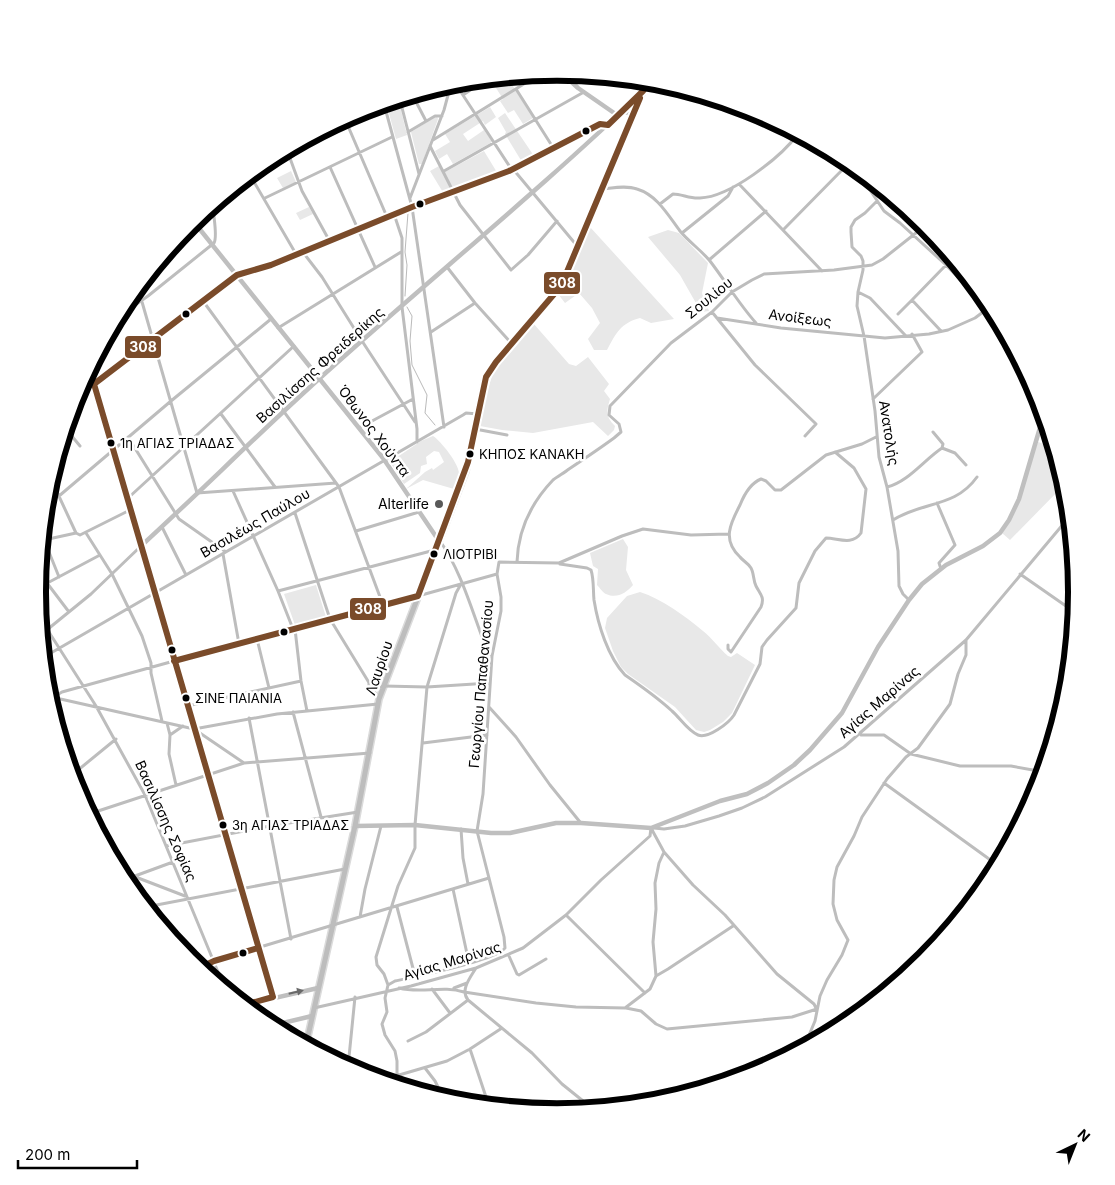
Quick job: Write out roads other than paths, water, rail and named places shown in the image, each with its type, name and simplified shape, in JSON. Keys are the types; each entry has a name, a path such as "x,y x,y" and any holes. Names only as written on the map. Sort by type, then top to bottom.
{"main road":[{"name":"Λαυρίου","path":"307,1038 355,826 383,686 468,462 482,389 487,374 561,286 643,91"},
{"path":"371,685 383,686"}],"street":[{"path":"572,81 584,92 619,114 633,114"},
{"path":"433,140 527,82"},
{"path":"463,95 472,89"},
{"path":"516,89 554,148"},
{"path":"460,91 513,169 578,247"},
{"name":"Βασιλίσσης Φρειδερίκης","path":"48,629 112,574 319,379 608,125 643,91"},
{"path":"444,171 584,92"},
{"path":"410,198 449,93"},
{"path":"416,102 426,121"},
{"path":"401,106 419,174"},
{"path":"385,111 412,207 444,427"},
{"path":"408,132 438,114 442,116"},
{"path":"88,391 94,384 237,275 271,265 386,217 513,169 600,124 608,125"},
{"path":"348,126 386,217"},
{"path":"265,198 392,137"},
{"path":"660,204 673,194 700,198 712,196 733,187 759,171 793,139"},
{"path":"430,146 460,205 511,270 528,255 557,222"},
{"path":"290,157 298,182 329,240"},
{"path":"330,167 375,267"},
{"path":"784,229 844,168"},
{"path":"855,177 870,190 884,211 912,234 967,287"},
{"path":"254,181 296,254"},
{"path":"739,184 822,271"},
{"path":"682,232 728,196 733,187"},
{"name":"Ανοίξεως","path":"602,189 636,188 660,204 682,232 709,260 756,324 885,338 941,332 968,321 984,310"},
{"path":"864,267 863,258 852,246 851,229 857,218 877,201"},
{"path":"709,260 766,211"},
{"path":"394,214 402,238 402,306 417,442"},
{"path":"133,306 212,245 216,237 213,215"},
{"name":"Όθωνος Χούντα","path":"199,228 385,461 439,541"},
{"name":"Σουλίου","path":"517,562 519,538 522,529 530,510 541,495 554,479 614,438 621,430 619,424 609,415 610,406 671,343 712,312 732,292 764,274 864,267 880,262 918,230"},
{"path":"302,251 322,276 362,342 416,422"},
{"path":"278,328 402,251"},
{"path":"898,314 948,263"},
{"path":"447,267 475,303 512,344"},
{"name":"Ανατολής","path":"864,267 857,306 864,336 879,457 887,487 898,551 899,586 909,600"},
{"path":"858,292 870,298 905,335"},
{"path":"141,296 197,493 336,483"},
{"path":"203,300 339,487 383,605"},
{"path":"912,300 941,332"},
{"path":"431,332 475,303"},
{"path":"712,312 754,365 816,424 805,436"},
{"path":"717,318 756,324"},
{"path":"59,496 271,319"},
{"path":"872,399 922,352 912,334"},
{"path":"127,499 294,346"},
{"path":"92,381 273,997"},
{"path":"358,428 413,399"},
{"name":"Βασιλέως Παύλου","path":"50,653 466,413 478,414"},
{"path":"221,414 275,488"},
{"path":"817,1009 814,1004 777,974 725,915 693,885 664,852 651,828 712,804 753,791 776,778 804,757 842,713 878,647 922,584 941,569 983,546 1005,526 1019,499 1041,425"},
{"path":"475,429 507,435"},
{"path":"933,432 943,444 942,448"},
{"path":"71,435 80,446"},
{"path":"728,645 728,649 731,652 761,607 763,600 762,594 755,584 751,568 737,554 728,534 732,520 742,500 757,481 763,479 775,490 781,490 822,458 862,444 876,436"},
{"path":"128,437 178,519 224,553 239,644"},
{"path":"942,448 955,453 966,465"},
{"path":"887,487 900,481 942,448"},
{"path":"57,695 83,685 497,574 499,562 559,563 591,570 594,599 599,621 619,669 671,710 692,731 698,735 706,735 725,724 734,715 760,664 762,647 796,608 799,583 819,544 826,538 847,541 857,538 861,533 866,489 854,468 835,452"},
{"path":"893,520 914,509 949,500 960,494 976,477"},
{"path":"57,491 76,533"},
{"path":"233,491 294,629 307,711"},
{"path":"937,503 955,545 939,563 941,569"},
{"path":"50,537 86,533 130,510"},
{"path":"356,531 419,512"},
{"path":"194,729 249,718 379,702 371,685 330,619 295,513"},
{"name":"Αγίας Μαρίνας","path":"355,826 415,825 510,832 556,823 581,823 664,829 685,826 742,808 765,797 827,759 859,735 966,640 1064,523"},
{"path":"162,527 186,575"},
{"path":"559,563 622,536 644,529 681,534 728,534"},
{"path":"86,533 112,574 130,608 147,650 162,722"},
{"path":"439,541 445,549 487,650 492,656"},
{"path":"48,549 59,577"},
{"path":"278,591 431,551 434,553"},
{"path":"69,612 47,583 100,555"},
{"name":"Γεωργίου Παπαθανασίου","path":"388,985 395,981 469,963 502,952 505,948 478,831 492,656 501,603 497,574"},
{"path":"1020,574 1069,608"},
{"path":"397,1076 398,1061 395,1051 385,1035 382,1024 387,1012 385,998 388,985 376,960 390,909 406,865 415,848 415,825 427,687 456,593 461,584"},
{"name":"Βασιλίσσης Σοφίας","path":"48,629 116,740 145,795 220,977"},
{"path":"257,639 269,688"},
{"path":"808,1038 827,980 842,955 848,940 837,920 833,904 834,880 837,867 862,817 884,783 922,743 950,704 958,674 966,655 966,640"},
{"path":"187,706 301,681"},
{"path":"383,686 427,687 490,684"},
{"path":"58,698 194,729 244,763"},
{"path":"488,707 516,737 550,785 581,823"},
{"path":"293,712 322,817"},
{"path":"249,718 291,939"},
{"path":"167,723 170,735 169,754 176,785"},
{"path":"170,735 183,726"},
{"path":"423,743 487,735"},
{"path":"859,735 884,735 911,754 960,766 1011,766 1037,771"},
{"path":"78,770 116,740"},
{"path":"96,812 244,763 370,753"},
{"path":"884,783 992,861"},
{"path":"166,846 270,826 358,812"},
{"path":"360,917 381,826"},
{"name":"Αγίας Μαρίνας","path":"314,1008 476,968 523,948 566,915 601,880 650,836 651,828"},
{"path":"461,829 463,858 468,884"},
{"path":"625,1008 650,989 656,976 653,942 656,909 655,883 659,863 664,852"},
{"path":"133,876 173,862"},
{"path":"153,905 187,897 345,869"},
{"path":"133,876 187,897"},
{"path":"207,964 489,878"},
{"path":"453,889 469,963"},
{"path":"397,907 415,976"},
{"path":"566,915 645,993"},
{"path":"656,976 733,926"},
{"path":"508,956 519,975 546,959"},
{"path":"476,968 464,992 468,1000 532,1053 562,1084 586,1103"},
{"path":"399,988 415,991 453,988 467,984"},
{"path":"252,1003 318,988"},
{"path":"453,988 464,992 536,1003 576,1007 625,1008 641,1011 656,1024 667,1029 792,1017 817,1009"},
{"path":"432,989 450,1013"},
{"path":"349,1059 355,997"},
{"path":"408,1041 426,1032 468,1000"},
{"path":"282,1023 312,1016"},
{"path":"393,1077 425,1068 435,1063 447,1061 470,1049 502,1028"},
{"path":"470,1049 486,1098"},
{"path":"425,1068 439,1089"}],"waterway":[{"path":"405,296 407,265 405,252 408,213"},
{"path":"407,307 412,316 410,341 412,365 427,395 425,413 435,425"}],"place":[{"name":"1η ΑΓΙΑΣ ΤΡΙΑΔΑΣ","path":"111,443"},
{"name":"ΚΗΠΟΣ ΚΑΝΑΚΗ","path":"470,454"},
{"name":"Alterlife","path":"439,504"},
{"name":"ΛΙΟΤΡΙΒΙ","path":"434,554"},
{"name":"ΣΙΝΕ ΠΑΙΑΝΙΑ","path":"186,698"},
{"name":"3η ΑΓΙΑΣ ΤΡΙΑΔΑΣ","path":"223,825"}]}
